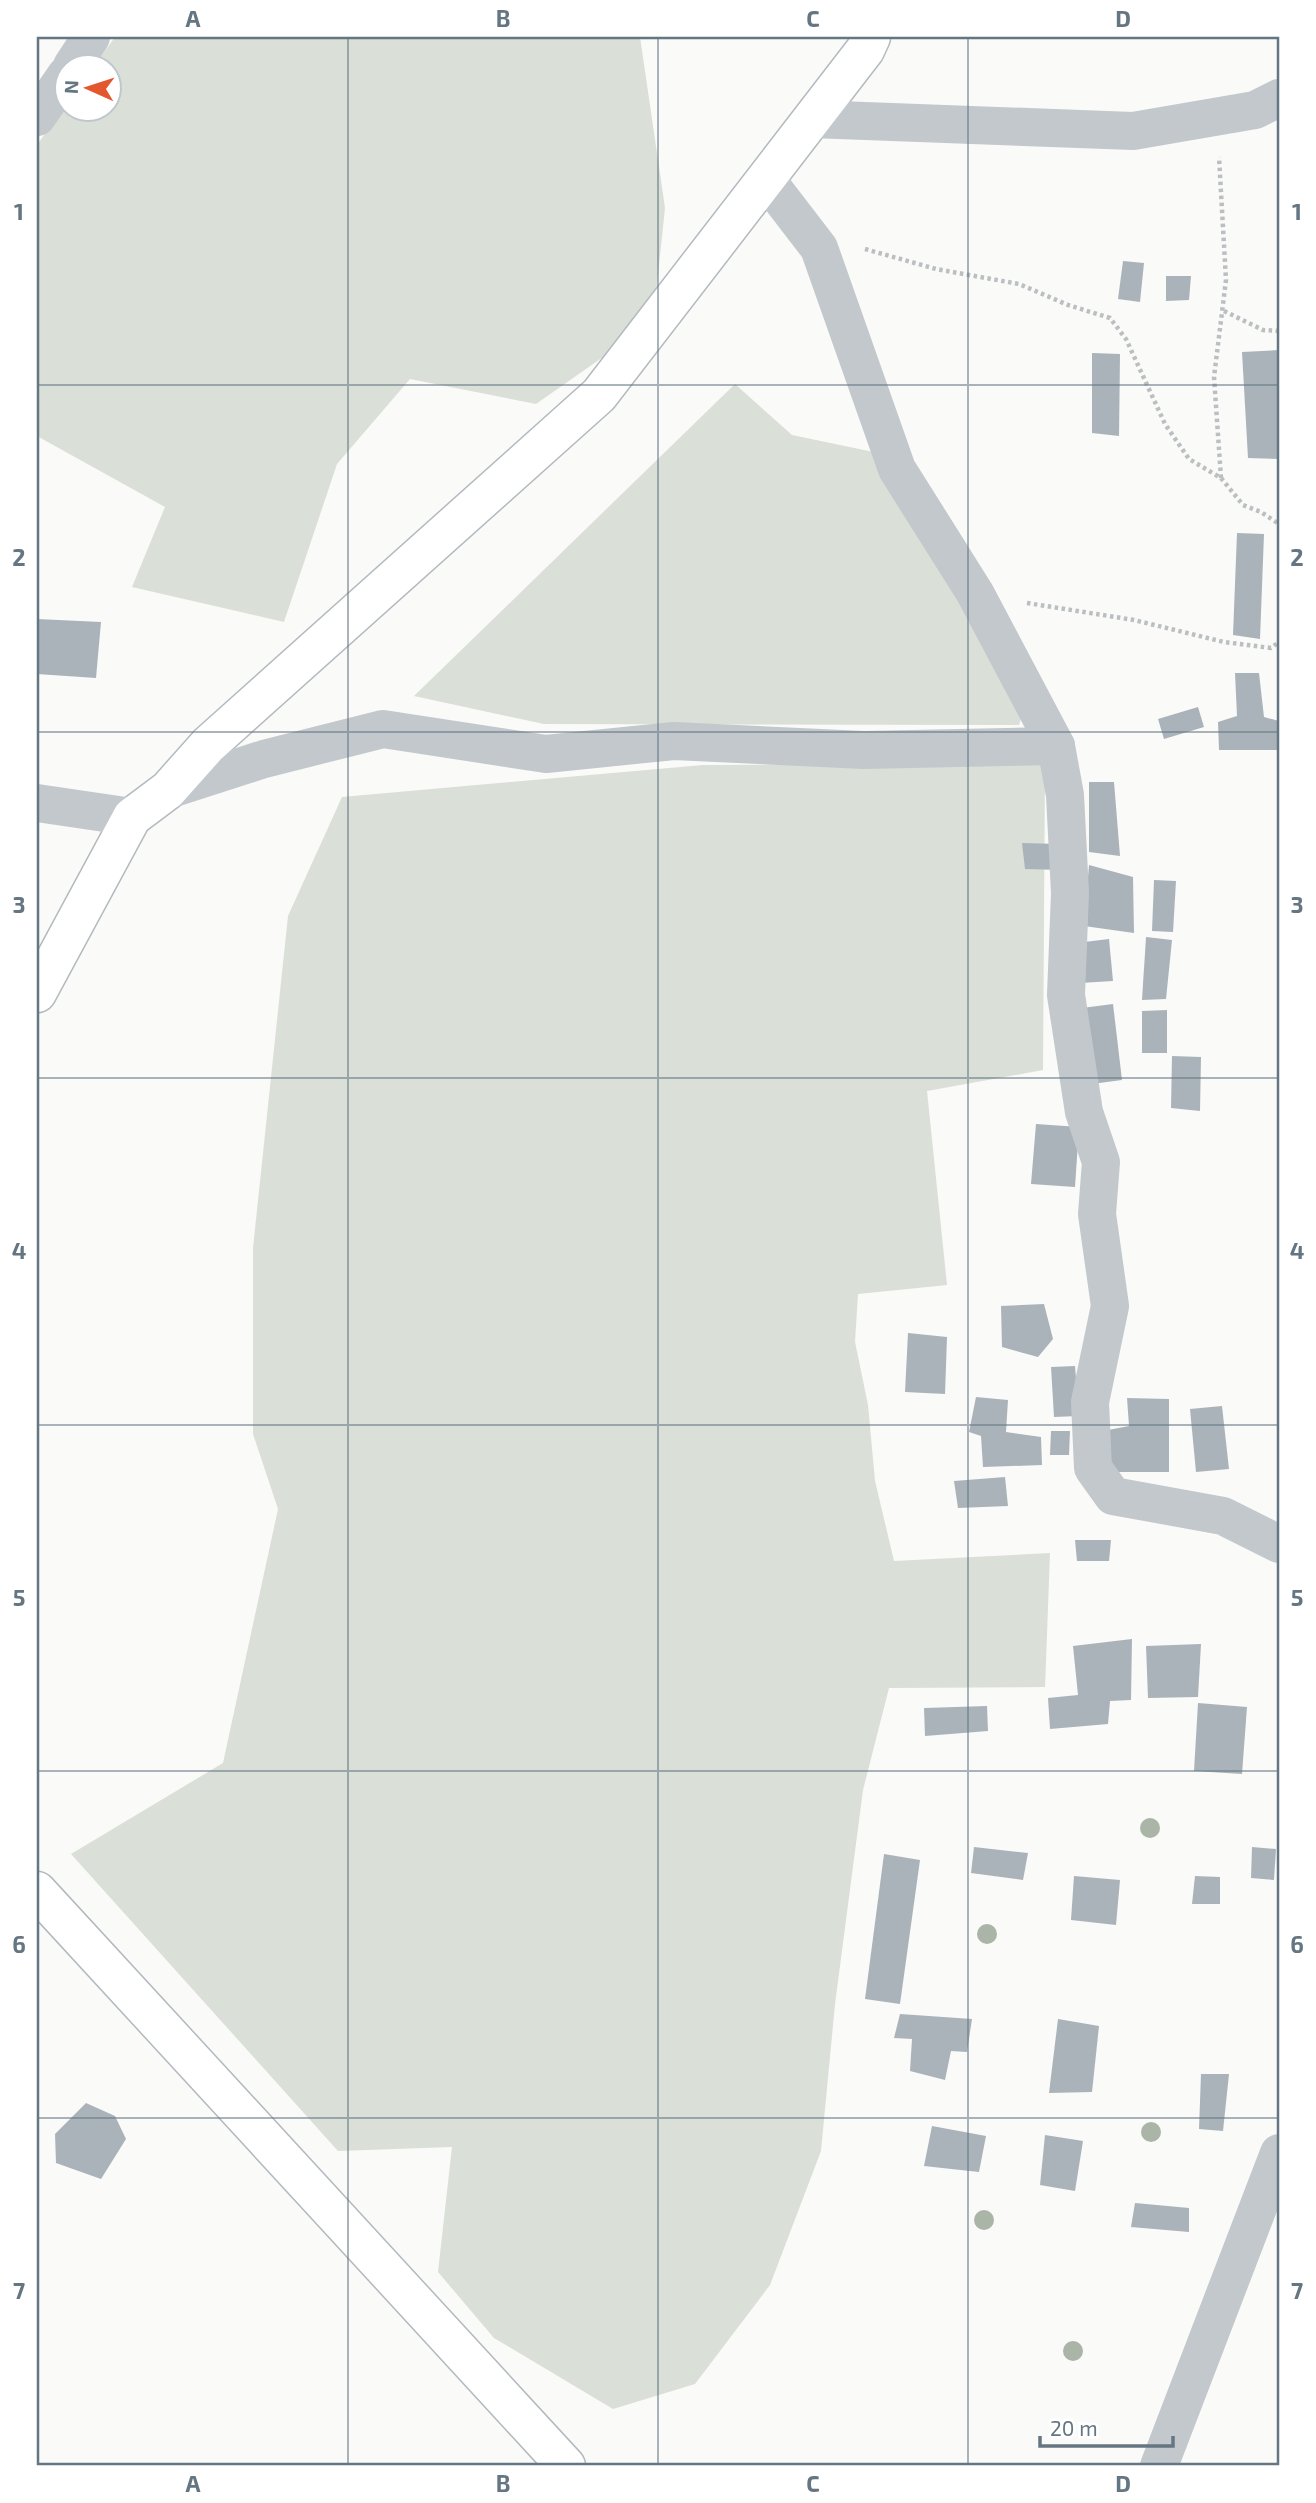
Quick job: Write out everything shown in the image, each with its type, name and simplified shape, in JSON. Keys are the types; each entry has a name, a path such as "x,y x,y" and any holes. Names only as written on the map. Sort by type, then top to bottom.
{"main road":[{"path":"37,993 132,817 168,790 208,745 598,395 865,50 871,37"},
{"path":"37,1891 566,2466"}],"street":[{"path":"81,52 91,37"},
{"path":"37,117 52,95"},
{"path":"812,119 1133,131 1255,110 1279,98"},
{"path":"766,179 819,248 897,469 975,593 1056,746 1065,795 1070,893 1066,995 1084,1112 1101,1162 1097,1214 1110,1306 1090,1402 1093,1468 1113,1496 1223,1516 1279,1544"},
{"path":"168,790 264,759 383,729 546,754 674,741 864,750 1056,746"},
{"path":"37,803 132,817"},
{"path":"1159,2466 1279,2153"}],"path":[{"path":"1221,117 1219,173 1226,280 1214,377 1215,433 1221,478"},
{"path":"819,248 867,249 936,269 1019,284 1068,305 1110,318 1126,339 1165,424 1189,459 1221,478 1243,505 1261,512 1279,524"},
{"path":"1224,311 1263,330 1279,331"},
{"path":"975,593 1134,620 1224,642 1271,648 1279,642"}],"shaded area":[{"path":"115,37 640,37 665,208 653,322 536,404 410,379 337,464 284,622 132,587 165,507 37,436 37,145 53,122 122,122 122,52 104,52"},
{"path":"735,384 792,435 883,454 1026,703 1019,725 544,724 414,696"},
{"path":"1045,764 1043,1070 927,1091 947,1285 858,1294 855,1342 868,1405 875,1481 894,1561 1050,1553 1045,1687 889,1688 863,1790 835,2004 821,2151 770,2285 695,2384 613,2409 494,2338 438,2272 452,2147 338,2151 71,1854 223,1763 278,1509 253,1434 253,1248 288,916 342,797 703,765"}],"building":[{"path":"1123,261 1144,263 1140,302 1118,299"},
{"path":"1166,276 1191,276 1189,300 1166,301"},
{"path":"1279,350 1279,459 1248,458 1242,352"},
{"path":"1092,353 1120,354 1119,436 1092,433"},
{"path":"1237,533 1264,534 1260,639 1233,635"},
{"path":"37,619 101,622 96,678 37,674"},
{"path":"1235,673 1259,673 1264,717 1279,721 1278,750 1219,750 1218,722 1237,716"},
{"path":"1198,707 1204,727 1164,739 1158,719"},
{"path":"1089,782 1114,782 1120,856 1089,852"},
{"path":"1022,843 1059,844 1061,870 1025,869"},
{"path":"1089,865 1133,877 1134,933 1084,926"},
{"path":"1154,880 1176,881 1173,932 1152,931"},
{"path":"1146,937 1172,940 1166,999 1142,1000"},
{"path":"1109,939 1113,981 1080,983 1076,943"},
{"path":"1113,1004 1122,1080 1092,1084 1082,1008"},
{"path":"1167,1010 1167,1053 1142,1053 1142,1011"},
{"path":"1172,1056 1201,1057 1200,1111 1171,1108"},
{"path":"1036,1124 1079,1127 1075,1187 1031,1184"},
{"path":"1044,1304 1053,1339 1038,1357 1002,1347 1001,1306"},
{"path":"908,1333 947,1337 945,1394 905,1392"},
{"path":"1075,1366 1079,1416 1054,1417 1051,1367"},
{"path":"976,1397 1008,1400 1006,1432 1041,1437 1042,1465 983,1467 981,1436 969,1432"},
{"path":"1127,1398 1169,1399 1169,1472 1102,1472 1103,1431 1129,1426"},
{"path":"1222,1406 1229,1469 1196,1472 1190,1409"},
{"path":"1051,1431 1070,1431 1069,1455 1050,1455"},
{"path":"1005,1477 1008,1506 958,1508 954,1481"},
{"path":"1075,1540 1111,1540 1109,1561 1077,1561"},
{"path":"1132,1639 1131,1700 1110,1701 1108,1724 1050,1729 1048,1698 1078,1695 1073,1646"},
{"path":"1201,1644 1198,1697 1148,1698 1146,1646"},
{"path":"1198,1703 1247,1707 1242,1774 1194,1771"},
{"path":"987,1706 988,1731 925,1736 924,1708"},
{"path":"974,1847 1028,1853 1023,1880 971,1873"},
{"path":"1252,1847 1276,1849 1274,1880 1251,1878"},
{"path":"884,1854 920,1860 900,2004 865,1999"},
{"path":"1074,1876 1120,1880 1116,1925 1071,1920"},
{"path":"1195,1876 1220,1877 1220,1904 1192,1904"},
{"path":"900,2014 972,2019 967,2052 951,2051 945,2080 910,2071 912,2039 894,2038"},
{"path":"1058,2019 1099,2026 1092,2092 1049,2093"},
{"path":"1201,2074 1229,2074 1223,2131 1199,2129"},
{"path":"86,2103 115,2116 126,2139 101,2179 56,2163 55,2134"},
{"path":"932,2126 986,2136 979,2172 924,2166"},
{"path":"1045,2135 1083,2141 1075,2191 1040,2185"},
{"path":"1135,2203 1189,2208 1189,2232 1131,2227"}]}
